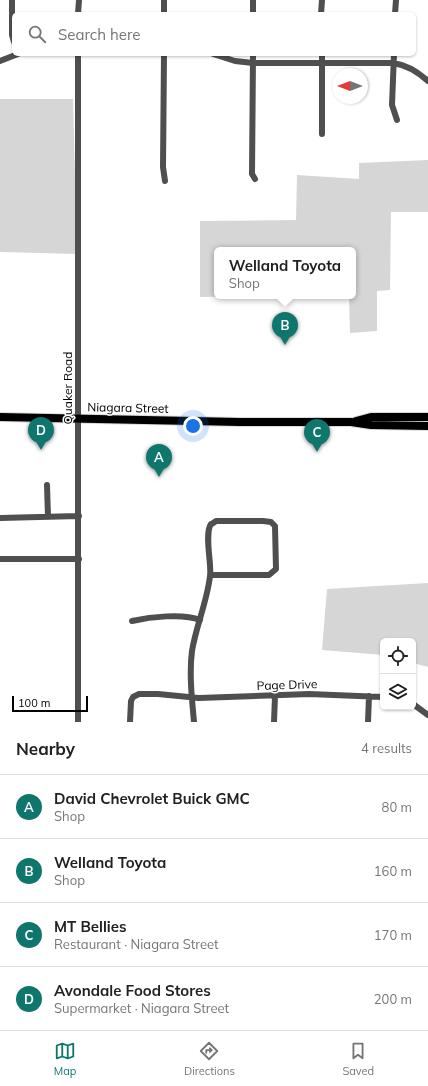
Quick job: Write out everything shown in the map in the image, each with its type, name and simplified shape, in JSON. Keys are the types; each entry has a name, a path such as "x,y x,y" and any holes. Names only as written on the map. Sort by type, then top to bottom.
{"main road":[{"name":"Niagara Street","path":"0,417 240,422 351,422 371,425 428,426"},
{"name":"Niagara Street","path":"351,422 371,417 428,417"}],"street":[{"path":"12,0 12,34"},
{"path":"78,12 79,0"},
{"path":"164,0 164,12"},
{"path":"253,0 253,12"},
{"path":"321,12 322,0"},
{"path":"395,12 396,0"},
{"path":"0,61 13,56"},
{"name":"Quaker Road","path":"78,56 78,722"},
{"path":"164,56 165,181"},
{"path":"219,56 235,61 253,63 393,63 412,69 428,81"},
{"path":"253,56 252,174 255,179"},
{"path":"322,56 322,134"},
{"path":"394,56 392,105 397,120"},
{"path":"47,485 48,517"},
{"path":"0,518 79,516"},
{"path":"194,722 191,659 211,575 209,562 209,530 212,524 216,521 264,521 271,522 275,526 276,569 269,575 211,575"},
{"path":"0,559 79,559"},
{"path":"132,621 153,617 193,618 200,620"},
{"name":"Page Drive","path":"130,722 130,704 132,698 137,694 153,693 192,698 309,694 380,696"},
{"path":"274,722 275,696"},
{"path":"368,722 369,696"},
{"path":"416,706 428,715"}],"shaded area":[{"path":"0,99 73,99 77,254 0,252"},
{"path":"428,160 428,212 391,212 390,290 377,291 377,331 350,333 349,299 356,299 356,247 214,247 214,297 200,297 200,221 296,220 297,175 359,179 359,163"},
{"path":"428,583 428,667 416,664 416,638 380,638 380,655 322,650 327,589"}],"place":[{"name":"Welland Toyota","path":"285,345"},
{"name":"Avondale Food Stores","path":"41,450"},
{"name":"MT Bellies","path":"317,452"},
{"name":"David Chevrolet Buick GMC","path":"159,477"}]}
